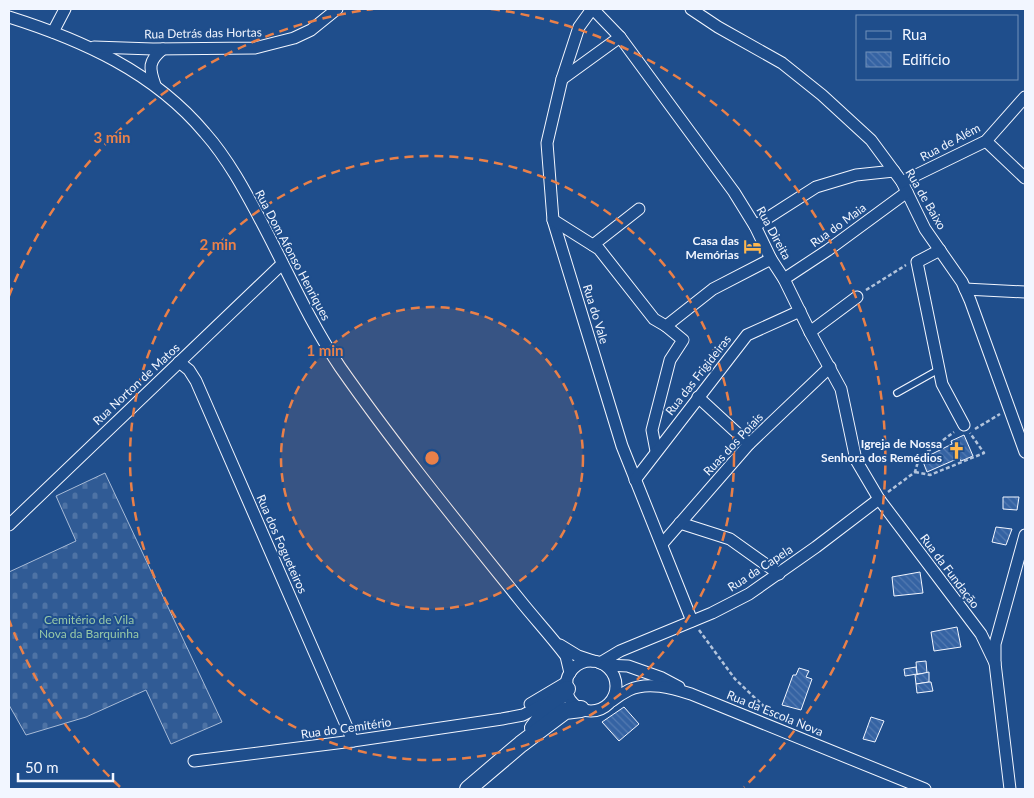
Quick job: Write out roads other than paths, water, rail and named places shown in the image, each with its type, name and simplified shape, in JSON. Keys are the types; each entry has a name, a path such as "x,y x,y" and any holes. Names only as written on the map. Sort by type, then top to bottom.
{"street":[{"path":"53,32 65,9"},
{"name":"Rua Detrás das Hortas","path":"89,46 163,49 255,48 276,44 311,30 337,9"},
{"name":"Rua Direita","path":"592,9 620,38 734,192 755,226 841,389 856,460 878,499"},
{"name":"Rua do Vale","path":"592,9 579,27 562,79 547,143 553,220 622,446 692,621"},
{"name":"Rua de Baixo","path":"691,9 718,27 782,63 871,140 894,170 925,230 965,288 1025,452"},
{"name":"Rua Dom Afonso Henriques","path":"9,16 89,46 118,62 155,85 195,121 220,152 261,221 324,342 369,408 566,656 568,692"},
{"path":"562,79 620,38"},
{"path":"155,85 150,71 151,63 155,56 163,49"},
{"name":"Rua de Além","path":"904,187 986,141 1025,97"},
{"path":"986,141 1025,178"},
{"path":"755,226 816,187 856,175 894,170"},
{"name":"Rua do Maia","path":"784,279 828,250 904,187"},
{"path":"593,245 639,209"},
{"path":"553,220 599,249 654,319 683,340 670,360 652,430 656,451"},
{"path":"940,250 917,262 942,384 964,425"},
{"path":"666,326 713,289 771,259"},
{"name":"Rua Norton de Matos","path":"9,525 282,264"},
{"path":"965,288 1025,292"},
{"path":"810,332 857,297"},
{"name":"Rua das Frigideiras","path":"635,480 746,335 800,311"},
{"name":"Rua dos Fogueteiros","path":"179,362 189,370 196,381 354,741"},
{"name":"Ruas dos Poíais","path":"662,544 749,444 830,367"},
{"path":"698,397 749,444"},
{"name":"Rua da Capela","path":"600,663 646,640 749,594 779,574 878,499"},
{"name":"Rua da Fundação","path":"878,499 980,634 995,663"},
{"path":"680,523 730,539 779,574"},
{"path":"1010,789 995,663 995,644 1025,535"},
{"name":"Rua da Capela","path":"628,666 627,660 630,654 646,640"},
{"name":"Rua Dom Afonso Henriques","path":"557,643 578,656 600,663"},
{"path":"568,692 589,711 606,707 612,701 616,686 615,678 600,663"},
{"path":"468,789 565,710 568,692 581,664 600,663 628,666 662,678 691,694"},
{"name":"Rua da Escola Nova","path":"612,701 629,690 641,686 670,688 691,694 925,789"},
{"path":"521,744 568,692"},
{"name":"Rua do Cemitério","path":"502,719 568,692"},
{"name":"Rua do Cemitério","path":"194,761 354,741 502,719 523,715 568,692"}],"lane":[{"path":"897,392 938,370"}],"place":[{"name":"Casa das Memórias","path":"753,247"},
{"name":"Igreja de Nossa Senhora dos Remédios","path":"956,450"}],"park label":[{"name":"Cemitério de Vila Nova da Barquinha","path":"89,626"}]}
